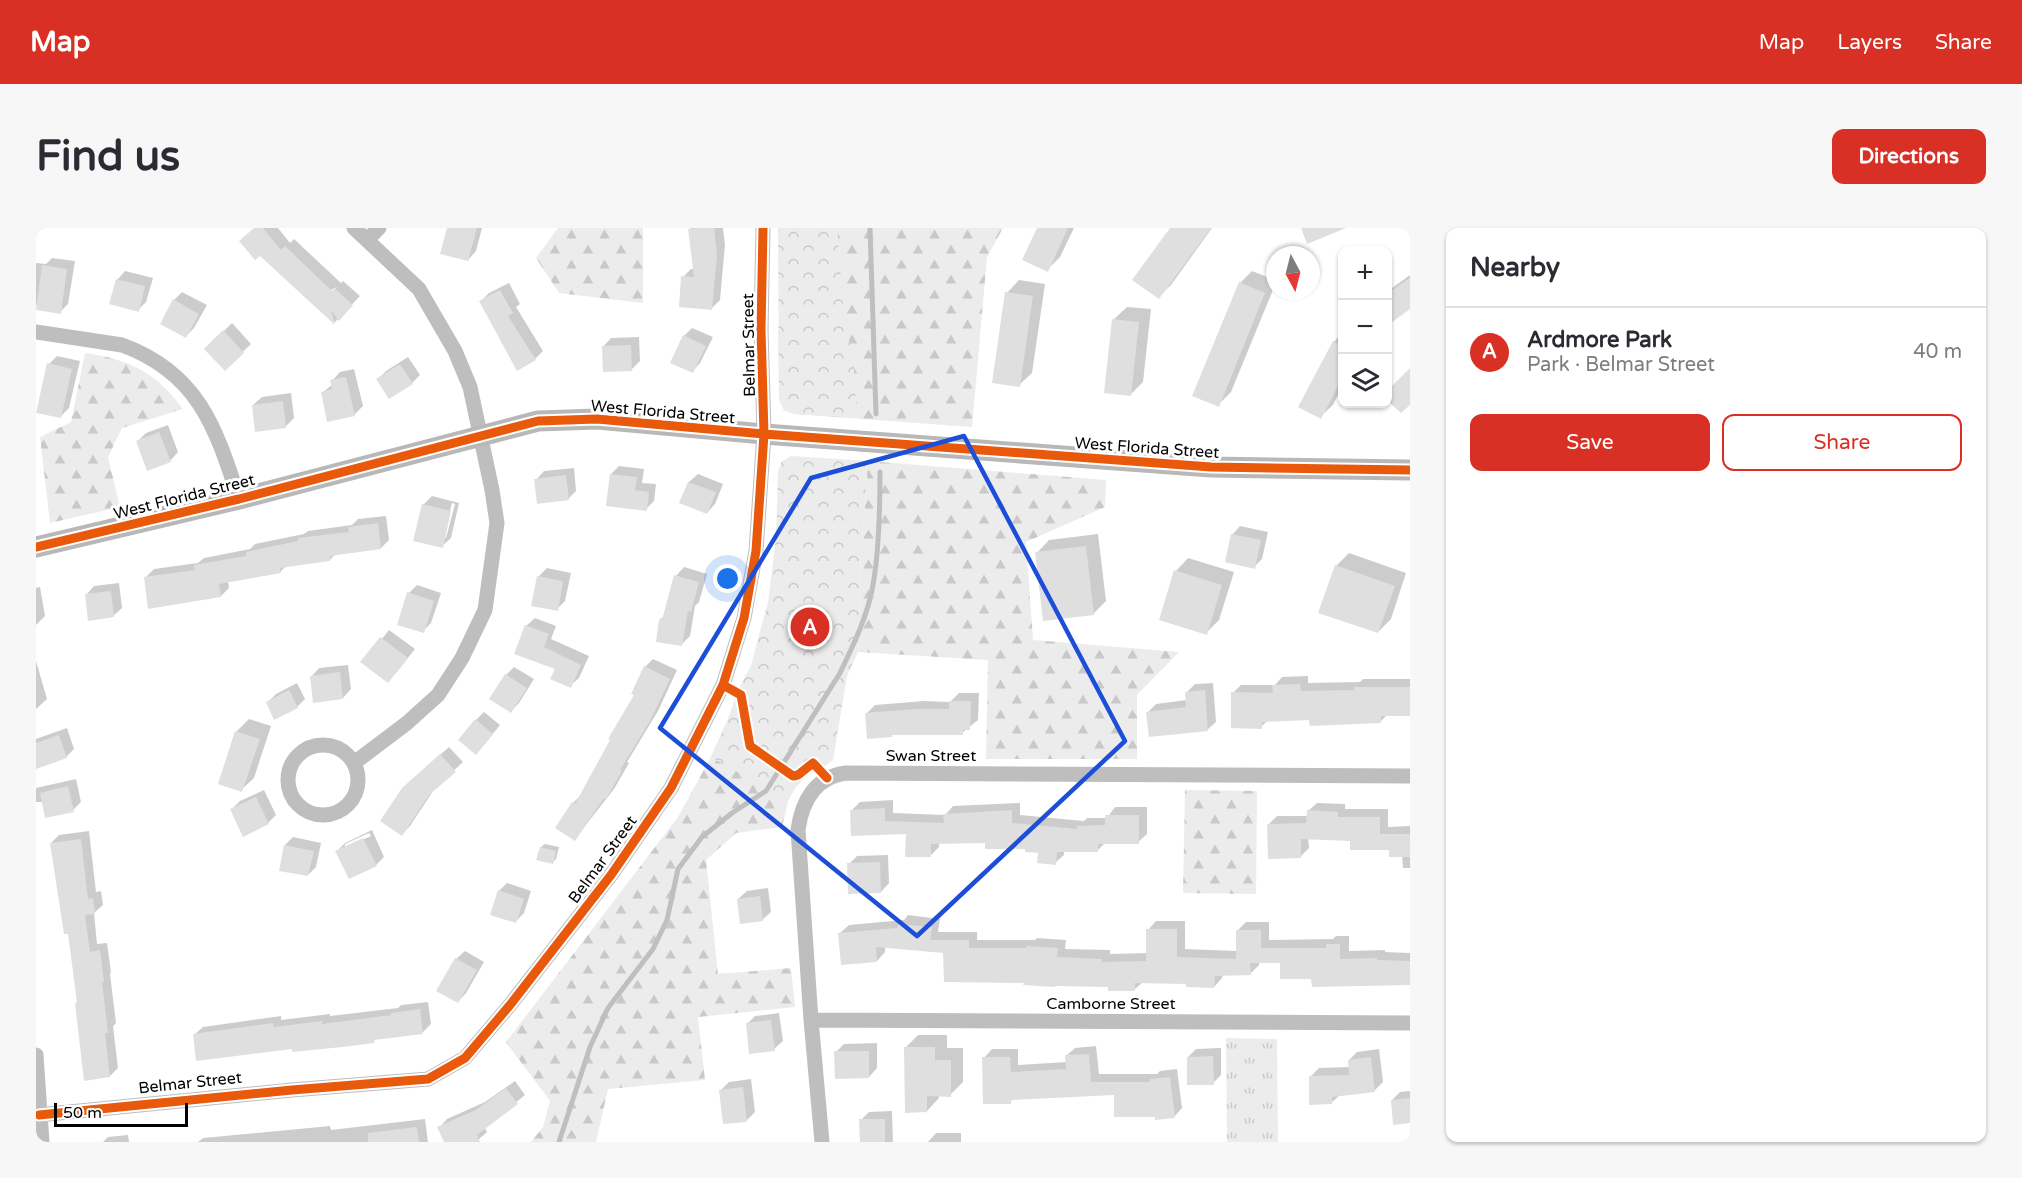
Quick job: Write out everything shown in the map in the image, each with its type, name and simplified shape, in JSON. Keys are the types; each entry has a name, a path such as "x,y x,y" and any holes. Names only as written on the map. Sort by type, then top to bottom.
{"street":[{"path":"354,228 418,289 437,318 454,351 470,387 497,524 485,610 462,658 438,695 407,723 354,763"},
{"path":"367,240 379,228"},
{"name":"Belmar Street","path":"39,1116 292,1090 428,1079 465,1058 510,1005 611,875 671,788 723,685 744,618 756,551 764,434 761,330 763,228"},
{"path":"36,332 122,345 136,350 174,375 187,387 207,414 218,435 239,499"},
{"name":"West Florida Street","path":"36,547 239,499 538,421 597,419 764,434 1211,467 1410,470"},
{"path":"316,745 338,748 348,754 354,763 358,774 355,796 339,811 316,815 305,810 290,792 288,780 290,768 296,757 305,749 316,745"},
{"name":"Swan Street","path":"822,1142 798,830 803,805 809,795 817,786 836,774 1410,776"},
{"name":"Camborne Street","path":"811,1020 1410,1023"},
{"path":"36,1055 42,1142"}],"highlighted area":[{"path":"964,436 1125,741 917,936 660,728 811,478"}],"green space":[{"path":"558,228 643,228 643,303 559,293 536,258"},
{"path":"778,228 837,228 843,304 854,371 857,418 794,414 784,410 779,400"},
{"path":"837,228 1003,228 987,257 972,427 794,414 784,410 779,400 778,331 842,304"},
{"path":"85,353 115,359 141,370 163,386 183,409 122,428 108,457 120,507 50,523 40,437 71,422"},
{"path":"791,456 868,461 861,555 858,652 847,676 833,760 820,770 808,775 795,788 788,801 711,757 737,692 751,665 768,602 776,538 778,471 782,461"},
{"path":"868,461 1106,480 1105,507 1026,542 1033,640 1179,652 1137,695 1137,759 986,759 988,660 858,652 861,555"},
{"path":"728,719 795,788 788,801 782,827 736,833 706,860 718,974 791,968 795,1007 698,1017 705,1080 608,1089 596,1142 531,1142 543,1127 550,1101 506,1042 678,817 711,757"},
{"path":"1185,790 1257,791 1256,894 1183,893"},
{"path":"1226,1038 1277,1039 1278,1142 1227,1142"}],"building":[{"path":"254,228 263,228 281,250 285,246 332,291 334,288 353,305 339,321 331,310 335,325 260,256 255,260 239,241"},
{"path":"447,228 477,228 468,261 440,254"},
{"path":"714,228 717,254 712,310 679,307 681,276 694,277 688,229"},
{"path":"1037,228 1068,228 1048,272 1022,260"},
{"path":"1170,228 1211,228 1159,299 1132,280"},
{"path":"1301,228 1346,228 1307,244"},
{"path":"42,265 67,269 61,314 36,310"},
{"path":"1410,278 1410,309 1392,322 1392,300 1392,290"},
{"path":"116,279 145,286 139,312 109,304"},
{"path":"1239,282 1265,293 1219,407 1192,396"},
{"path":"500,290 513,313 508,316 536,360 517,371 479,301"},
{"path":"1005,292 1033,296 1020,387 992,383"},
{"path":"173,299 199,314 186,338 160,324"},
{"path":"1112,319 1139,322 1131,396 1104,393"},
{"path":"223,330 244,353 225,371 204,349"},
{"path":"683,335 706,346 693,373 670,363"},
{"path":"1333,341 1338,344 1338,386 1321,419 1298,407"},
{"path":"631,345 632,371 603,372 602,346"},
{"path":"47,363 72,369 61,418 36,413"},
{"path":"400,364 413,384 389,399 376,379"},
{"path":"1410,368 1410,405 1401,413 1392,405 1392,386"},
{"path":"346,377 355,416 327,422 321,392 332,389 330,380"},
{"path":"283,401 286,428 255,432 252,405"},
{"path":"159,432 171,462 147,471 136,441"},
{"path":"610,474 637,477 635,490 649,492 647,511 606,506"},
{"path":"566,475 569,500 537,504 534,479"},
{"path":"688,482 716,492 707,514 679,503"},
{"path":"422,504 451,511 443,548 413,541"},
{"path":"378,523 381,549 330,556 330,561 280,568 281,573 219,584 221,597 148,609 144,577 195,570 194,565 246,556 246,552 298,541 298,538 349,532 348,527"},
{"path":"1231,534 1261,540 1255,569 1225,562"},
{"path":"1086,546 1094,615 1043,621 1035,552"},
{"path":"1335,565 1395,586 1378,633 1318,613"},
{"path":"1174,570 1222,585 1207,635 1159,620"},
{"path":"674,575 699,582 691,612 688,611 682,646 656,642 659,619 662,620"},
{"path":"537,576 563,581 558,611 531,606"},
{"path":"111,591 114,617 88,621 85,594"},
{"path":"407,592 434,601 424,633 397,625"},
{"path":"525,625 549,634 544,647 581,665 571,688 550,679 555,669 514,654"},
{"path":"380,637 408,658 388,683 360,662"},
{"path":"644,666 670,679 650,721 620,770 622,771 606,799 604,798 575,841 555,828 572,802 575,804 610,740 608,739 634,695 631,694"},
{"path":"340,672 343,699 313,703 310,676"},
{"path":"505,674 527,688 511,713 489,699"},
{"path":"1300,684 1301,691 1354,690 1354,687 1410,687 1410,716 1381,716 1381,723 1310,726 1309,720 1262,722 1262,729 1231,728 1231,692 1273,693 1272,685"},
{"path":"289,690 298,708 274,720 266,702"},
{"path":"1205,690 1208,731 1149,737 1146,712 1186,707 1185,692"},
{"path":"949,701 971,701 970,730 963,730 963,735 892,735 892,737 867,739 865,713 949,709"},
{"path":"475,719 493,734 476,755 458,740"},
{"path":"235,731 260,739 242,792 218,784"},
{"path":"59,735 67,758 36,769 36,743"},
{"path":"440,754 456,772 429,795 402,836 380,821 402,788"},
{"path":"68,786 74,812 45,818 40,793"},
{"path":"256,797 269,824 243,837 230,809"},
{"path":"885,808 885,821 944,823 943,814 1012,810 1012,823 1077,829 1077,826 1105,825 1105,815 1139,815 1139,844 1098,844 1098,852 1057,852 1056,865 1037,863 1038,853 1025,852 1025,849 985,849 985,843 931,844 931,857 905,857 906,834 851,836 850,810"},
{"path":"1307,810 1338,812 1338,817 1380,817 1380,834 1410,834 1410,857 1389,857 1389,850 1350,850 1350,841 1301,839 1301,858 1268,859 1267,824 1306,823"},
{"path":"363,838 377,866 349,879 335,851"},
{"path":"81,839 88,899 93,898 95,914 85,915 90,952 100,950 104,982 102,982 108,1033 105,1033 110,1077 84,1081 68,934 64,934 50,843"},
{"path":"284,845 314,851 308,876 279,871"},
{"path":"540,847 556,851 553,864 536,860"},
{"path":"880,862 881,893 848,894 847,863"},
{"path":"498,890 524,899 516,923 490,915"},
{"path":"760,896 763,921 740,924 737,899"},
{"path":"898,924 932,927 930,940 969,940 969,948 1026,948 1026,946 1058,948 1057,957 1102,959 1102,962 1146,961 1146,929 1177,929 1177,957 1236,959 1236,930 1261,930 1261,948 1326,948 1326,944 1340,944 1340,959 1377,958 1377,960 1410,961 1410,985 1312,987 1311,979 1280,979 1280,963 1250,963 1251,975 1215,976 1214,988 1186,987 1186,984 1135,983 1135,991 1108,991 1108,987 944,982 943,953 876,947 877,962 841,965 838,933 897,928"},
{"path":"455,958 477,970 458,1003 436,991"},
{"path":"420,1009 423,1034 374,1040 374,1043 342,1047 292,1052 292,1049 196,1061 193,1034 273,1023 274,1027 322,1021 322,1024"},
{"path":"771,1020 775,1051 749,1054 746,1023"},
{"path":"904,1047 935,1047 935,1060 951,1060 951,1097 927,1096 927,1112 905,1113"},
{"path":"834,1051 869,1051 869,1078 835,1079"},
{"path":"1089,1054 1091,1082 1150,1082 1150,1079 1170,1077 1175,1118 1155,1120 1155,1117 1114,1117 1114,1095 1011,1100 1011,1104 983,1104 982,1057 1010,1057 1011,1072 1066,1069 1065,1055"},
{"path":"1213,1056 1214,1085 1187,1085 1187,1057"},
{"path":"1371,1057 1375,1092 1332,1097 1332,1104 1309,1105 1309,1076 1349,1075 1348,1060"},
{"path":"743,1087 747,1122 723,1124 719,1090"},
{"path":"506,1088 518,1104 477,1135 480,1142 444,1142 437,1127 476,1110"},
{"path":"1410,1098 1410,1123 1393,1125 1391,1100"},
{"path":"859,1119 885,1119 885,1142 860,1142"},
{"path":"417,1127 419,1142 368,1142 368,1133"}],"waterway":[{"path":"870,228 876,414"},
{"path":"559,1142 590,1047 608,1008 653,949 667,920 678,869 702,837 732,813 766,791 845,663 871,596 878,544 880,472"}],"cycle path":[{"path":"39,1115 428,1079 465,1058 510,1005 611,875 671,788 723,685 744,618 756,551 764,434 761,330 763,228"},
{"path":"36,547 239,499 538,421 597,419 764,434 1211,467 1410,470"},
{"path":"723,685 741,695 750,746 793,776 798,775 813,763 827,778"}],"place":[{"name":"Ardmore Park","path":"810,627"}]}
